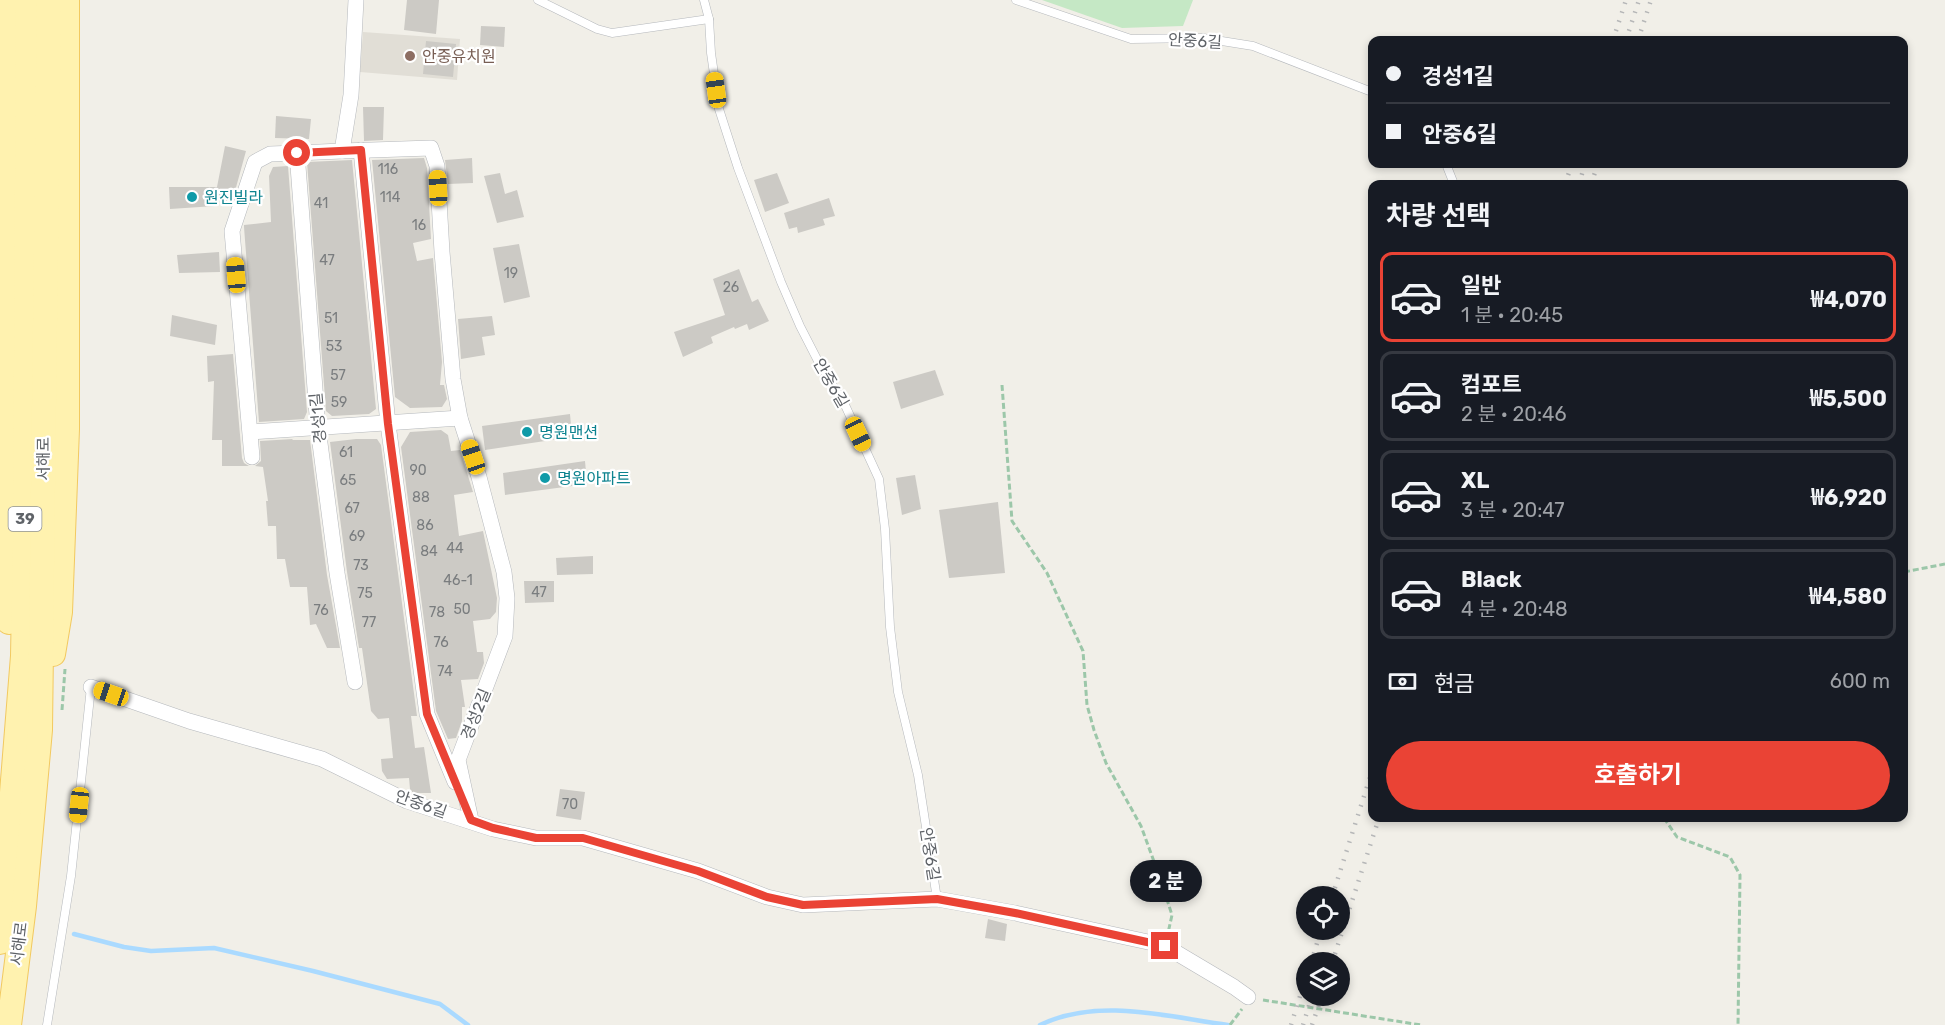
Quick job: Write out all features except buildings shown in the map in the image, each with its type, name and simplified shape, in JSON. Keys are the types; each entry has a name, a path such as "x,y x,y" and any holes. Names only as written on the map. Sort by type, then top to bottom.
{"main road":[{"path":"6,0 3,95 6,559 15,770"},
{"name":"서해로","path":"9,1025 24,906 40,730 35,267 28,0"},
{"name":"서해로","path":"0,942 23,656 35,267 49,0"},
{"path":"40,730 60,612 66,475 67,0"}],"street":[{"path":"252,457 232,231 255,162 270,154 342,152 351,95 356,0"},
{"name":"경성2길","path":"342,152 431,148 437,166 452,368 460,418 479,477 504,572 507,598 505,636 458,760 471,820"},
{"name":"경성2길","path":"361,150 388,424 427,714 471,820"},
{"name":"경성1길","path":"297,153 318,428 337,573 355,682"},
{"path":"251,432 460,418"},
{"name":"안중6길","path":"91,687 189,721 322,759 407,801 493,828 536,838 583,838 698,871 767,897 803,905 937,899 1015,913 1165,946 1234,987 1245,1003"}],"lane":[{"path":"538,0 597,30 612,33 710,19"},
{"name":"안중6길","path":"704,0 710,19 711,53 719,109 738,168 800,327 845,405 879,479 885,529 890,627 898,692 918,776 937,899"},
{"name":"안중6길","path":"1016,0 1131,39 1203,38 1253,46 1368,90"},
{"path":"47,1025 71,876 91,687"}],"path":[{"path":"1002,385 1012,520 1047,573 1083,651 1088,705 1094,730 1106,763 1141,826 1172,915 1165,946"},
{"path":"1908,571 1945,564"},
{"path":"1667,822 1677,837 1730,857 1740,875 1738,1025"},
{"path":"1230,1025 1245,1003 1421,1025"}],"shaded area":[{"name":"안중유치원","path":"363,32 460,39 457,80 360,72"}],"green space":[{"path":"1042,0 1193,0 1183,26 1122,28"}],"waterway":[{"path":"74,934 124,947 151,951 214,948 440,1004 468,1025"},
{"path":"1040,1025 1085,1012 1109,1011 1157,1014 1228,1025"}],"railway":[{"path":"1614,36 1626,0"},
{"path":"1627,36 1639,0"},
{"path":"1639,36 1651,0"},
{"path":"1566,180 1571,168"},
{"path":"1580,180 1584,168"},
{"path":"1592,180 1597,168"},
{"path":"1335,886 1368,784"},
{"path":"1336,952 1378,822"},
{"path":"1314,952 1318,940"},
{"path":"1291,1025 1297,1006"},
{"path":"1303,1025 1309,1006"},
{"path":"1312,1025 1319,1006"}],"place":[{"name":"안중유치원","path":"410,56"},
{"name":"원진빌라","path":"192,197"},
{"name":"명원맨션","path":"527,432"},
{"name":"명원아파트","path":"545,478"}],"route":[{"path":"297,153 361,150 388,424 427,714 471,820 493,828 536,838 583,838 698,871 767,897 803,905 937,899 1015,913 1165,946"}]}
